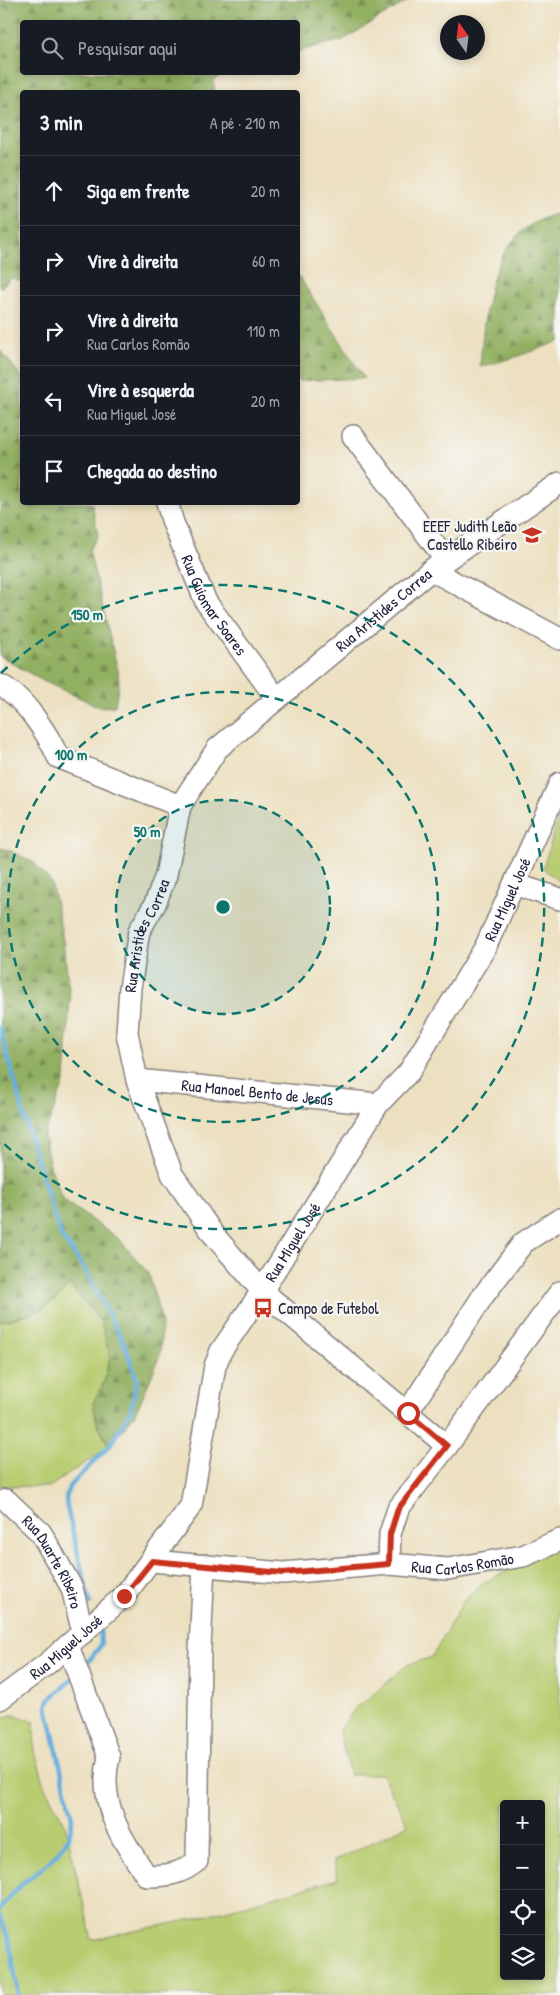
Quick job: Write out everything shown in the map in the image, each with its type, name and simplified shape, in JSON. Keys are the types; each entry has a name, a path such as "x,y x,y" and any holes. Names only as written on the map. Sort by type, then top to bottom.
{"street":[{"path":"353,436 438,565 560,639"},
{"name":"Rua Aristides Correa","path":"447,1446 262,1291 213,1234 172,1174 138,1080 127,1033 139,931 155,904 166,875 180,806 216,749 438,565 560,483"},
{"name":"Rua Guiomar Soares","path":"168,505 173,523 206,602 277,699"},
{"path":"0,685 12,691 51,740 58,757 180,806"},
{"name":"Rua Miguel José","path":"0,1699 75,1639 124,1596 152,1561 191,1506 215,1366 221,1351 262,1291 378,1104 409,1072 485,948 560,783"},
{"path":"514,884 560,898"},
{"name":"Rua Manoel Bento de Jesus","path":"138,1080 378,1104"},
{"path":"408,1413 483,1296 523,1243 560,1219"},
{"path":"389,1564 390,1534 398,1509 447,1446 560,1292"},
{"name":"Rua Duarte Ribeiro","path":"6,1500 41,1533 72,1588 75,1639 110,1757 105,1774 107,1802 126,1846 147,1876 170,1876 186,1870 197,1861 200,1649 204,1566"},
{"name":"Rua Carlos Romão","path":"152,1561 283,1573 389,1564 448,1569 523,1556 560,1540"}],"green space":[{"path":"0,0 409,0 343,40 300,51 300,20 20,20 20,75 222,75 213,80 215,90 20,90 20,281 12,278 0,288"},
{"path":"560,213 560,341 513,358 480,367 484,320 489,296 495,274 504,253 518,235 536,222"},
{"path":"300,278 364,378 300,381"},
{"path":"0,350 20,375 20,505 92,505 98,536 89,550 118,671 119,682 115,706 100,707 43,681 0,656"},
{"path":"560,813 560,882 543,868"},
{"path":"0,848 9,850 33,862 51,882 62,933 70,997 65,1080 44,1136 50,1166 63,1200 120,1240 149,1274 162,1322 160,1355 150,1380 135,1414 109,1447 97,1423 93,1403 104,1382 110,1357 101,1322 69,1284 56,1300 39,1310 0,1322"},
{"path":"69,1284 101,1322 110,1357 104,1382 93,1403 97,1423 109,1447 49,1487 0,1486 0,1322 42,1310"},
{"path":"560,1543 560,1995 0,1995 0,1718 13,1715 34,1721 35,1752 46,1789 65,1824 92,1940 197,1918 338,1879 334,1861 408,1825 382,1774 350,1775 339,1731 356,1707 407,1665 432,1657 463,1602 481,1584"}],"waterway":[{"path":"0,1028 32,1144 61,1236 84,1268 125,1345 137,1380 131,1410 110,1445 69,1487 66,1498 90,1604"},
{"path":"84,1667 101,1645 100,1627"},
{"path":"0,1909 20,1886 56,1855 68,1838 72,1818 47,1707 49,1700 73,1678"},
{"path":"0,1916 10,1944 18,1995"}],"place":[{"name":"EEEF Judith Leão Castello Ribeiro","path":"532,535"},
{"name":"Campo de Futebol","path":"263,1308"}],"route":[{"path":"124,1596 152,1561 283,1573 389,1564 390,1534 398,1509 447,1446 408,1413"}]}
